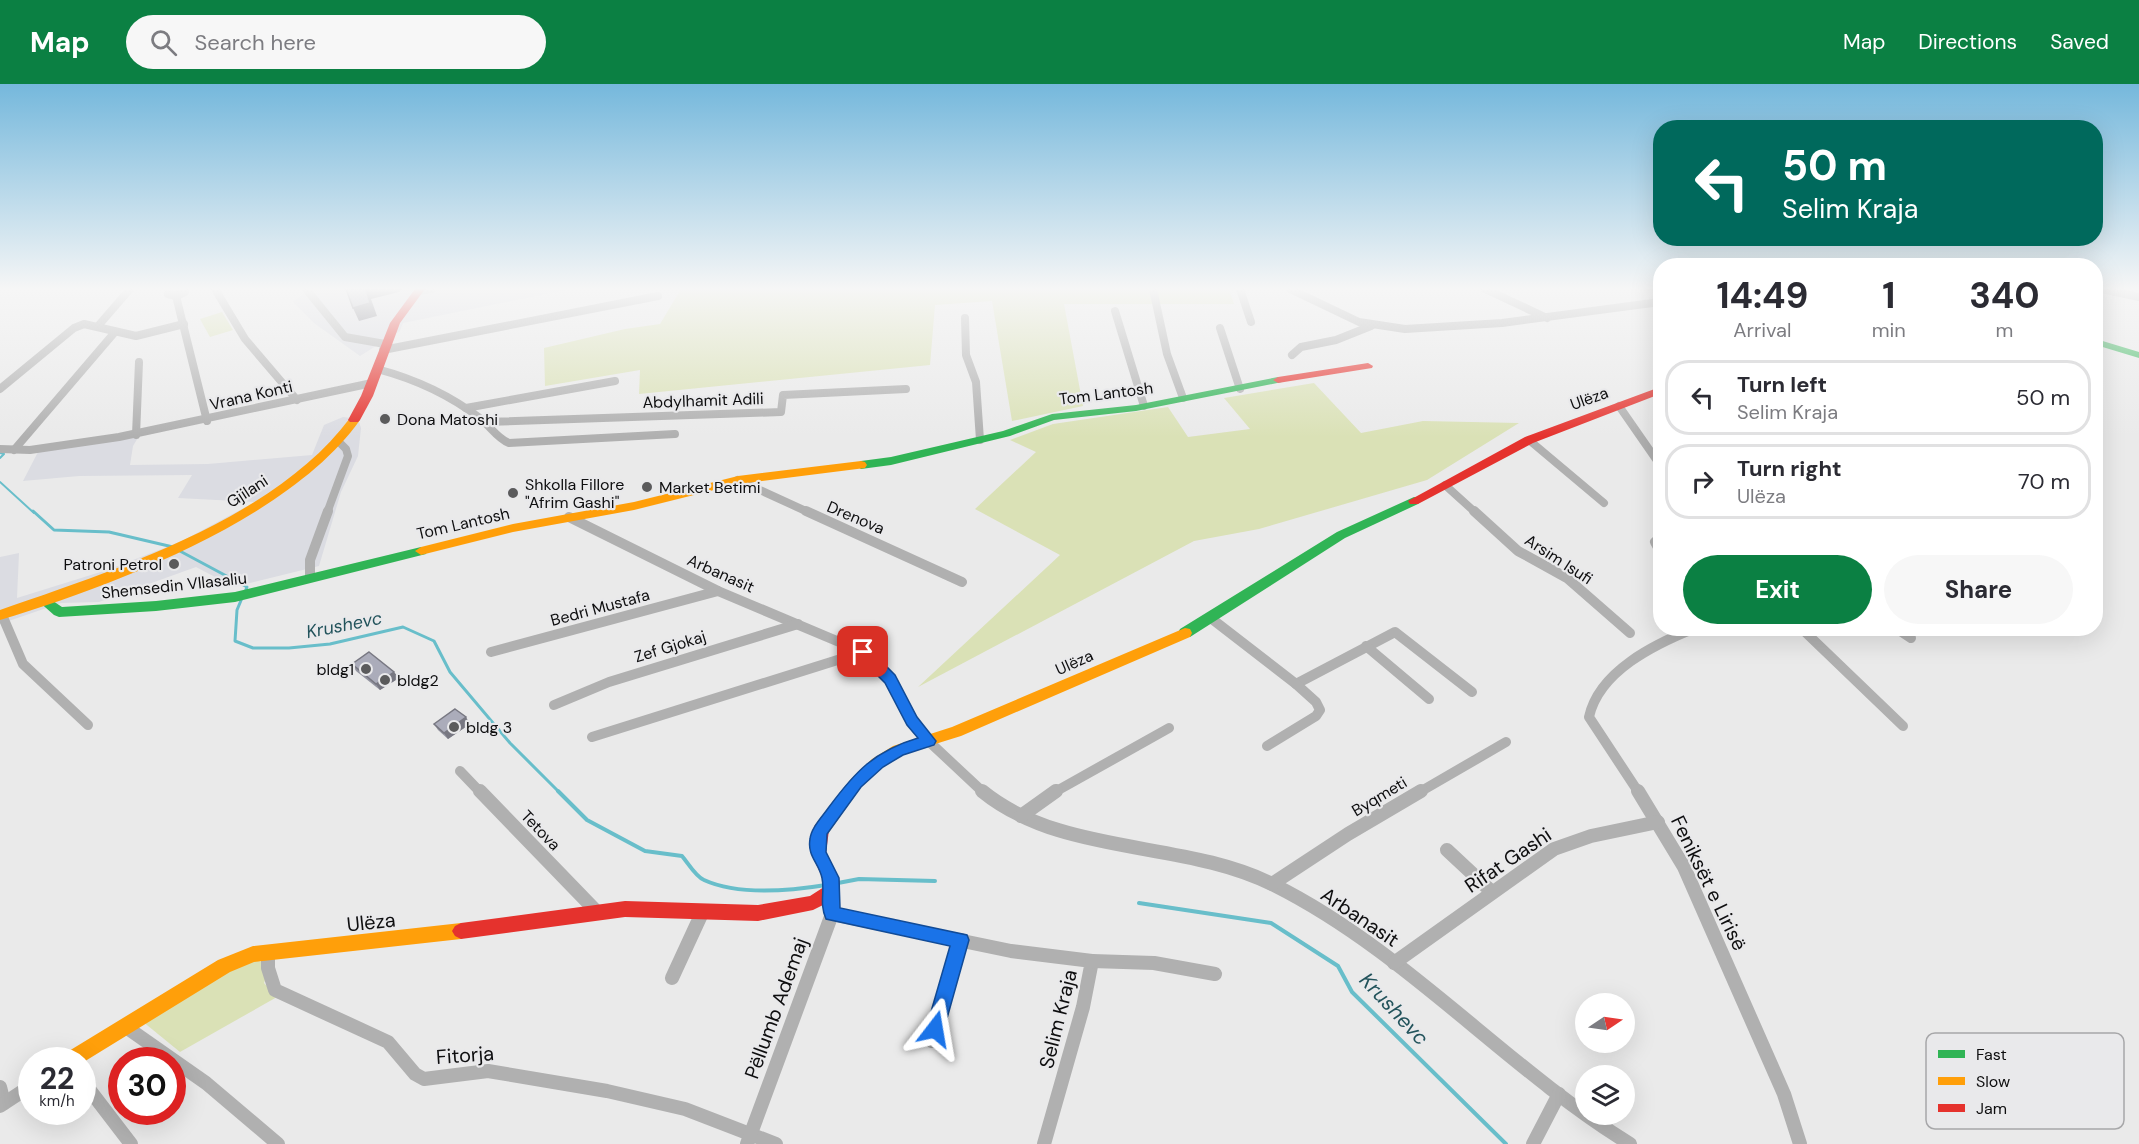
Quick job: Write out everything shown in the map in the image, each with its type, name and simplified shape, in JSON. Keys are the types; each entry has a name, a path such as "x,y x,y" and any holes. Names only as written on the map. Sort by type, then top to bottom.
{"street":[{"path":"0,389 61,338"},
{"path":"14,450 110,338"},
{"path":"187,338 207,421"},
{"path":"245,338 297,400"},
{"path":"351,338 384,347 430,338"},
{"name":"Gjilani","path":"1,615 158,559 187,546 266,501 339,442 362,407 388,338"},
{"path":"966,338 966,355 976,382 980,440"},
{"path":"1118,338 1140,407"},
{"path":"1121,338 1140,407"},
{"path":"1164,338 1167,354 1184,398"},
{"path":"1223,338 1240,389"},
{"path":"1293,355 1301,347 1340,338"},
{"path":"2103,344 2139,355"},
{"path":"136,435 139,362"},
{"name":"Tom Lantosh","path":"310,577 569,518 633,506 738,480 864,466 980,440 1018,430 1052,417 1140,407 1368,366"},
{"path":"377,369 435,389 485,422 498,438 515,444 675,434"},
{"path":"465,408 615,381"},
{"name":"Vrana Konti","path":"0,449 14,450 136,435 372,383"},
{"name":"Abdylhamit Adili","path":"485,422 781,412 783,395 906,388"},
{"name":"Ulëza","path":"94,1047 224,966 253,954 385,941 598,913 649,909 702,913 780,910 813,903 830,886 817,845 821,830 855,783 877,763 898,750 929,741 1020,705 1212,619 1326,543 1445,485 1529,440 1653,393"},
{"path":"1619,406 1653,455"},
{"path":"1529,440 1604,503"},
{"path":"310,577 310,560 348,456 346,449 339,442"},
{"name":"Drenova","path":"738,480 962,582"},
{"name":"Arsim Isufi","path":"1445,485 1518,551 1567,578 1630,633"},
{"name":"Arbanasit","path":"569,518 718,591 863,652 887,674 917,729 987,796 1021,816 1095,839 1226,868 1272,884 1311,906 1394,963 1608,1133 1630,1144"},
{"name":"Shemsedin Vllasaliu","path":"44,600 59,612 156,606 235,597 310,577"},
{"name":"Bedri Mustafa","path":"491,652 718,591"},
{"path":"1,615 23,664 88,725"},
{"path":"1212,619 1296,684 1316,702 1320,710 1316,716 1267,746"},
{"name":"Zef Gjokaj","path":"554,705 609,682 798,624"},
{"path":"1296,684 1390,633 1398,633 1472,692"},
{"name":"Feniksët e Lirisë","path":"1677,636 1656,645 1634,662 1599,692 1589,711 1593,727 1658,822 1684,867 1784,1095 1800,1144"},
{"path":"1809,636 1903,726"},
{"path":"1366,646 1429,699"},
{"path":"592,737 863,652"},
{"path":"1021,816 1037,802 1169,728"},
{"name":"Byqmeti","path":"1272,884 1347,834 1506,742"},
{"name":"Tetova","path":"460,771 598,913"},
{"name":"Rifat Gashi","path":"1394,963 1543,855 1562,845 1591,836 1658,822"},
{"path":"1447,850 1492,892"},
{"name":"Pëllumb Ademaj","path":"749,1139 832,914 830,886"},
{"path":"672,978 702,913"},
{"name":"Selim Kraja","path":"832,914 1011,951 1092,961 1083,1008 1044,1144"},
{"path":"932,1041 961,940"},
{"name":"Fitorja","path":"268,952 268,968 275,990 284,997 349,1022 388,1042 415,1074 424,1078 436,1079 488,1071 607,1091 664,1102 749,1139 776,1144"},
{"path":"1092,961 1154,963 1215,974"},
{"path":"126,1028 206,1083 278,1144"},
{"path":"0,1087 2,1105 18,1094"},
{"path":"1533,1144 1559,1094"},
{"path":"96,1098 131,1144"}],"shaded area":[{"path":"336,338 388,338 360,356"},
{"path":"343,417 358,419 361,428 358,456 341,492 319,566 234,587 196,567 99,602 61,603 0,624 0,557 19,553 17,598 110,569 182,541 255,502 178,498 192,475 79,476 23,481 38,452 139,436 133,446 130,465 208,464 312,455 324,425"}],"green space":[{"path":"585,338 932,338 930,365 639,394 640,370 545,386 544,348"},
{"path":"998,338 1070,338 1083,406 1012,421"},
{"path":"1314,383 1361,433 1423,421 1519,423 1427,480 1259,529 1194,541 918,687 1060,555 975,509 1036,452 1010,440 1053,424 1168,407 1188,437 1250,429 1224,398"},
{"path":"250,958 264,963 267,975 264,983 277,997 186,1049 174,1047 142,1021"}],"building":[{"path":"369,652 394,672 376,684 352,664"},
{"path":"455,709 466,717 444,733 434,724"}],"waterway":[{"name":"Krushevc","path":"0,453 4,454 0,458"},
{"name":"Krushevc","path":"0,482 34,513"},
{"name":"Krushevc","path":"33,511 54,530 109,532 173,547"},
{"name":"Krushevc","path":"178,550 247,587 245,592"},
{"name":"Krushevc","path":"242,598 237,610 235,641 253,648 289,648 330,644 403,627 434,641 450,672 510,743 587,820 645,851 682,856 701,878 733,888 764,891 826,885"},
{"name":"Krushevc","path":"838,883 859,879 935,881"},
{"name":"Krushevc","path":"1139,903 1271,923 1338,966 1352,992 1506,1144"}],"traffic: fast":[{"path":"2103,344 2139,355"},
{"path":"861,465 891,461 1006,434 1052,417 1136,408 1278,380"},
{"path":"1185,633 1341,535 1414,501"},
{"path":"44,600 59,612 156,606 235,597 421,551"}],"traffic: slow":[{"path":"0,615 146,562 216,529 249,510 302,473 330,449 354,420"},
{"path":"421,551 513,528 634,506 738,480 861,465"},
{"path":"821,830 856,783 877,763 898,750 956,732 1185,633"},
{"path":"92,1047 224,966 253,954 461,931"}],"traffic: jam":[{"path":"354,420 367,396 389,338"},
{"path":"1278,380 1368,366"},
{"path":"1414,501 1529,440 1653,393"},
{"path":"461,931 625,909 758,913 813,903 829,894 832,887 831,878 818,853 821,830"}],"place":[{"name":"Dona Matoshi","path":"385,419"},
{"name":"Market Betimi","path":"647,487"},
{"name":"Shkolla Fillore \"Afrim Gashi\"","path":"513,493"},
{"name":"Patroni Petrol","path":"174,564"},
{"name":"bldg1","path":"366,669"},
{"name":"bldg2","path":"385,680"},
{"name":"bldg 3","path":"454,727"}],"route":[{"path":"863,652 883,669 897,690 917,729 929,741 898,750 877,763 855,783 821,830 818,837 818,853 831,878 832,887 829,894 832,914 961,940 938,1012 935,1029"}]}
